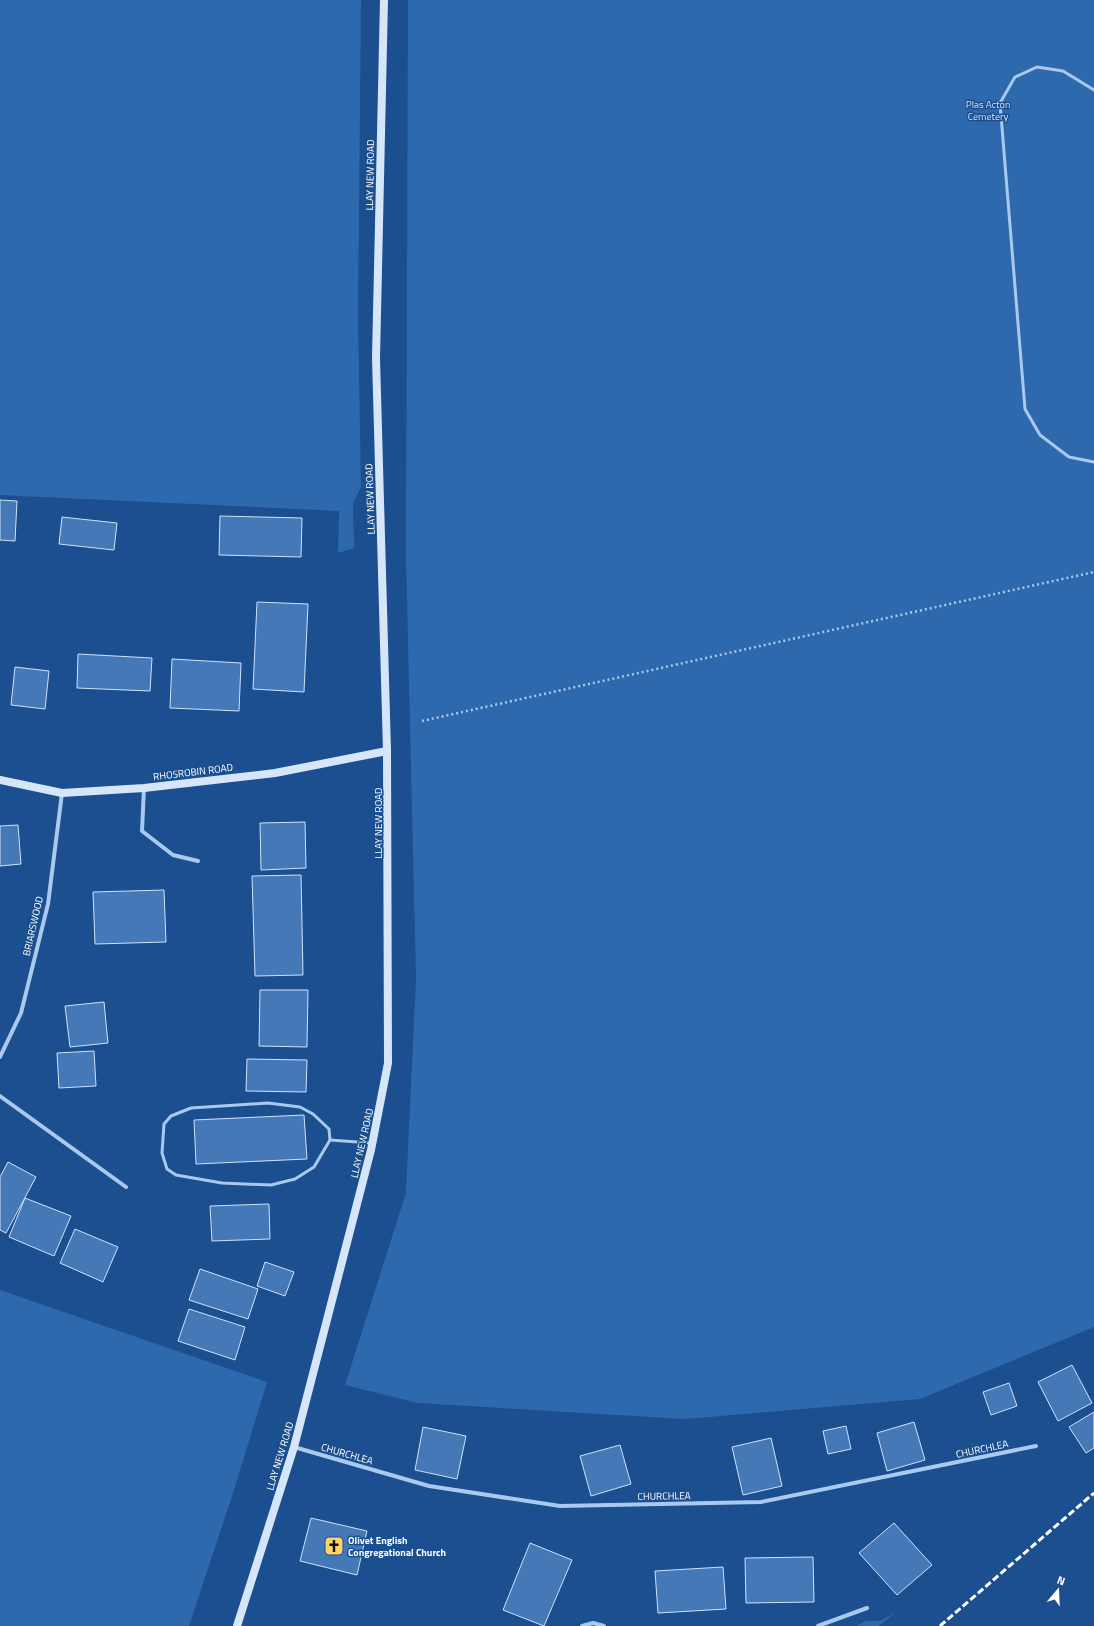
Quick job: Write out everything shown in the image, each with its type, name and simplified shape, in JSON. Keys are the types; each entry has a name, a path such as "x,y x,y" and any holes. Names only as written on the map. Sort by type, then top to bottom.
{"main road":[{"name":"LLAY NEW ROAD","path":"237,1626 294,1447 373,1143 388,1063 387,751 376,358 384,0"},
{"name":"RHOSROBIN ROAD","path":"0,780 62,793 144,788 275,773 387,751"}],"street":[{"path":"144,788 142,831 173,855 198,861"},
{"name":"BRIARSWOOD","path":"0,1057 21,1013 48,904 62,793"},
{"path":"0,1096 126,1186"},
{"name":"CHURCHLEA","path":"294,1447 429,1486 560,1506 761,1502 1036,1446"},
{"path":"818,1626 867,1608"},
{"path":"582,1626 593,1623 604,1626"}],"lane":[{"path":"1094,90 1063,70 1038,67 1015,78 1000,103 1025,409 1040,435 1069,457 1094,462"},
{"path":"268,1103 300,1107 313,1114 329,1129 330,1140 314,1167 295,1179 271,1185 222,1183 176,1175 166,1169 162,1153 164,1124 171,1116 192,1108 268,1103"},
{"path":"330,1140 373,1143"}],"path":[{"path":"422,721 1094,572"}],"green space":[{"path":"0,0 361,0 358,316 361,487 353,503 354,548 338,553 339,511 0,495"},
{"name":"Plas Acton Cemetery","path":"408,0 1094,0 1094,1327 920,1399 685,1419 418,1403 345,1385 406,1193 416,978 406,557"},
{"path":"0,1290 267,1382 234,1490 189,1626 0,1626"},
{"path":"896,1612 879,1626 857,1626 866,1621 880,1621"}],"building":[{"path":"0,500 17,501 15,541 0,540"},
{"path":"220,516 302,518 301,557 219,555"},
{"path":"62,517 117,523 114,550 59,544"},
{"path":"257,602 308,604 304,692 253,689"},
{"path":"78,654 152,658 150,691 77,688"},
{"path":"172,659 241,663 239,711 170,708"},
{"path":"15,667 49,671 45,709 11,705"},
{"path":"305,822 306,868 261,870 260,823"},
{"path":"18,825 21,864 0,866 0,826"},
{"path":"301,875 303,975 255,976 252,876"},
{"path":"164,890 166,942 95,944 93,892"},
{"path":"260,990 308,990 307,1047 259,1046"},
{"path":"104,1002 108,1043 70,1047 65,1006"},
{"path":"94,1051 96,1086 59,1088 57,1053"},
{"path":"247,1059 307,1060 306,1092 246,1091"},
{"path":"304,1115 307,1159 196,1164 194,1120"},
{"path":"8,1162 36,1177 6,1233 0,1230 0,1177"},
{"path":"25,1198 71,1216 54,1256 9,1237"},
{"path":"269,1204 270,1239 212,1241 210,1206"},
{"path":"75,1229 118,1247 103,1282 60,1263"},
{"path":"265,1262 294,1272 285,1296 257,1286"},
{"path":"200,1269 258,1289 248,1319 189,1300"},
{"path":"189,1309 245,1327 235,1360 178,1341"},
{"path":"1072,1365 1092,1403 1058,1421 1038,1382"},
{"path":"1009,1383 1017,1406 991,1415 983,1392"},
{"path":"1094,1412 1094,1448 1086,1453 1069,1427"},
{"path":"914,1422 925,1460 887,1471 877,1433"},
{"path":"846,1426 851,1449 828,1454 823,1431"},
{"path":"423,1427 466,1436 457,1479 415,1470"},
{"path":"771,1438 782,1486 743,1495 732,1447"},
{"path":"620,1445 631,1484 591,1496 580,1456"},
{"name":"Olivet English Congregational Church","path":"311,1518 367,1531 357,1575 300,1561"},
{"path":"894,1523 932,1565 897,1595 859,1553"},
{"path":"530,1543 572,1560 544,1626 503,1610"},
{"path":"813,1557 814,1602 746,1603 745,1558"},
{"path":"723,1567 726,1609 658,1613 655,1571"}],"railway":[{"path":"940,1626 1094,1493"}],"place":[{"name":"Olivet English Congregational Church","path":"334,1546"}]}
